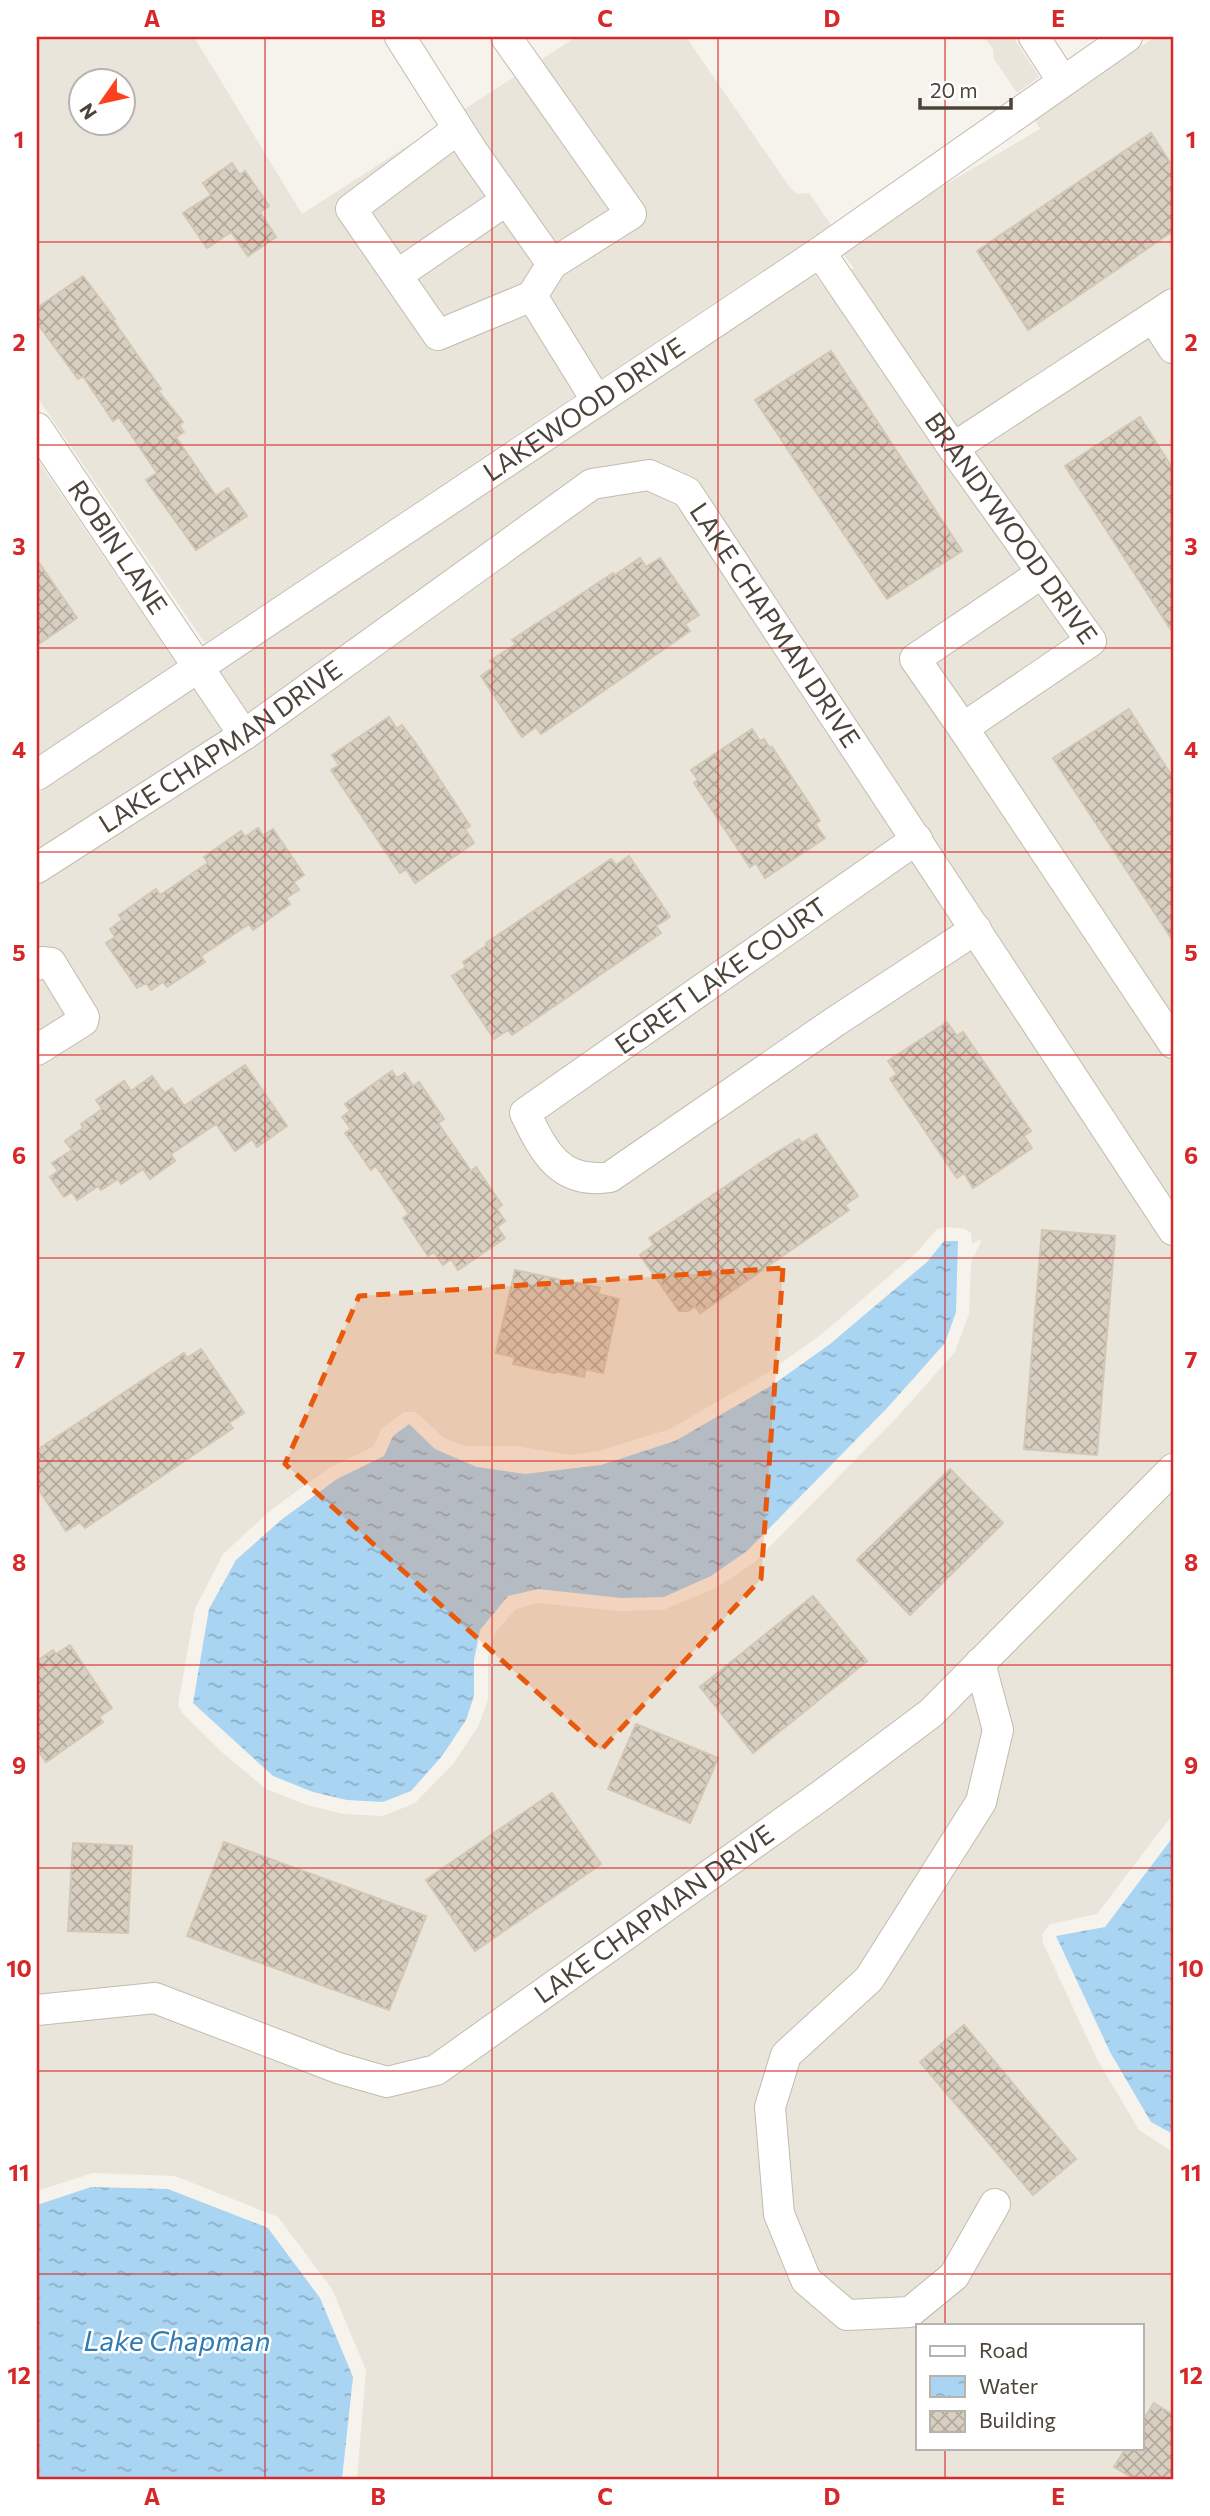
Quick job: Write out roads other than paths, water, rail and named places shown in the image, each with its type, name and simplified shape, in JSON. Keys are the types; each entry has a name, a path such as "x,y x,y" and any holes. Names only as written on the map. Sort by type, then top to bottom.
{"street":[{"path":"400,37 458,129 552,264"},
{"path":"458,129 351,209 438,335 532,296 552,264 631,214 506,37"},
{"path":"1034,37 1062,80"},
{"name":"LAKEWOOD DRIVE","path":"37,775 820,251 1127,37"},
{"path":"397,275 507,200"},
{"name":"BRANDYWOOD DRIVE","path":"820,251 953,448 1091,641 963,728"},
{"path":"532,296 597,401"},
{"path":"953,448 1163,311 1173,348"},
{"name":"ROBIN LANE","path":"37,428 244,735"},
{"name":"LAKE CHAPMAN DRIVE","path":"37,868 244,735 592,484 649,475 687,492 1173,1230"},
{"path":"1042,573 915,659 1173,1043"},
{"name":"EGRET LAKE COURT","path":"916,839 525,1113 542,1148 563,1171 591,1180 610,1177 836,1021 976,929"},
{"path":"37,965 43,962 51,963 84,1017 83,1021 37,1050"},
{"name":"LAKE CHAPMAN DRIVE","path":"37,2010 155,1998 338,2068 387,2082 436,2070 823,1794 920,1721 1173,1469"},
{"path":"980,1663 998,1730 981,1802 869,1979 786,2055 770,2107 779,2214 806,2280 848,2315 910,2312 954,2277 995,2204"}],"water":[{"path":"944,1241 958,1241 956,1312 945,1343 888,1407 747,1551 711,1576 664,1597 621,1598 538,1589 508,1596 480,1630 474,1660 474,1696 466,1720 442,1756 411,1791 383,1802 347,1800 313,1792 273,1776 193,1703 209,1609 236,1560 281,1520 337,1479 384,1456 393,1436 409,1424 435,1449 477,1467 525,1474 601,1465 675,1441 774,1384 830,1344 927,1262"},
{"path":"1173,1837 1173,2134 1151,2122 1110,2052 1056,1936 1105,1927"},
{"name":"Lake Chapman","path":"91,2187 168,2189 268,2228 320,2298 353,2377 342,2479 37,2479 37,2205"}]}
